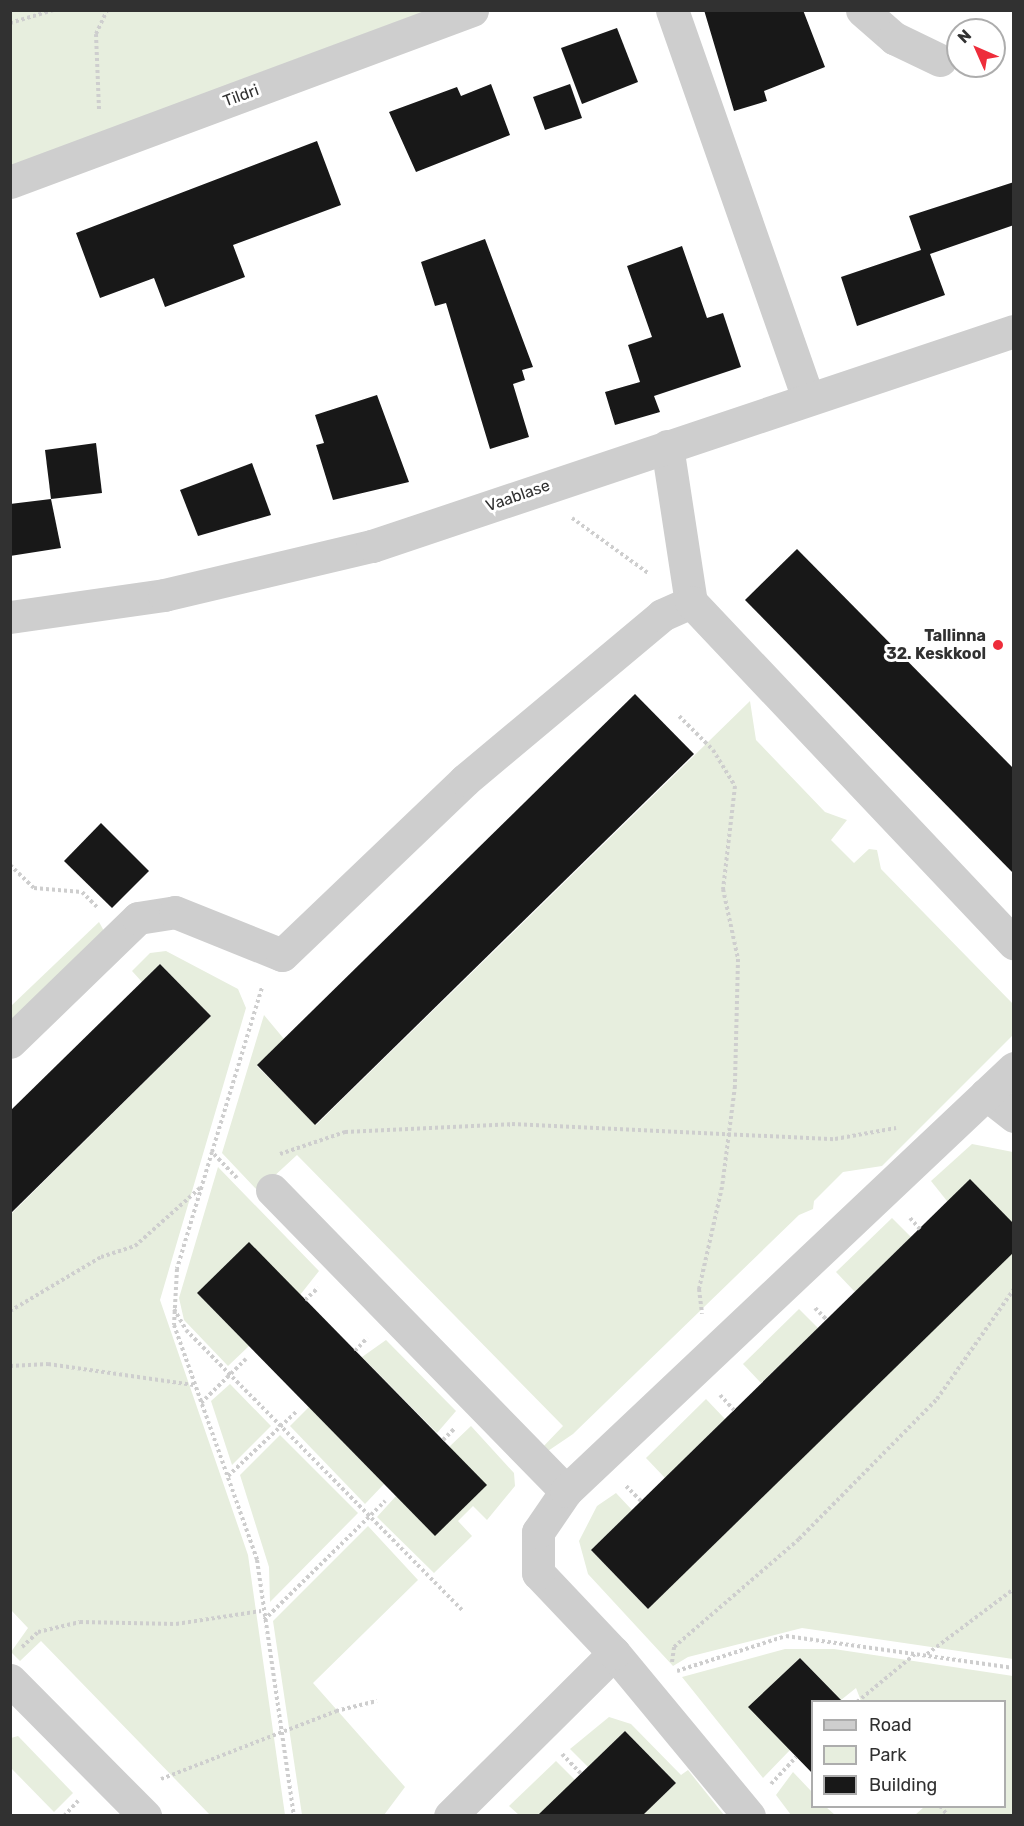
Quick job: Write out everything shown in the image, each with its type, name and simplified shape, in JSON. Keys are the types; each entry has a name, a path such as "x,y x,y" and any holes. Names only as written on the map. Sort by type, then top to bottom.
{"street":[{"name":"Tildri","path":"10,182 472,10"},
{"path":"672,10 808,398"},
{"path":"862,10 894,38 940,60"},
{"name":"Vaablase","path":"10,617 164,595 372,546 808,398 1014,332"},
{"path":"667,446 691,602 1014,943"},
{"path":"10,1042 138,918 175,912 282,955 465,780 662,615 691,602"},
{"path":"756,1803 648,1694 614,1653 538,1573 538,1532 566,1491 1014,1068"},
{"path":"986,1094 1014,1116"},
{"path":"263,1174 566,1491"},
{"path":"450,1815 614,1653"},
{"path":"14,1665 140,1810"}],"path":[{"path":"10,23 54,10"},
{"path":"101,148 96,34 107,10"},
{"path":"571,517 691,602"},
{"path":"679,716 713,750 735,786 723,889 738,959 728,1133 698,1309 724,1341"},
{"path":"10,865 34,888 82,892 123,933"},
{"path":"282,955 257,996 177,1269 172,1306 194,1385 257,1560 261,1611 294,1815"},
{"path":"238,1179 263,1174 345,1132 512,1124 835,1139 883,1126 936,1141"},
{"path":"212,1152 253,1195 263,1174"},
{"path":"10,1311 101,1257 135,1246 201,1186"},
{"path":"678,1670 671,1659 674,1647 755,1579 888,1452 970,1358 1014,1289"},
{"path":"172,1306 186,1330 462,1610"},
{"path":"201,1403 246,1359"},
{"path":"10,1366 48,1364 194,1385"},
{"path":"713,1388 734,1410"},
{"path":"228,1476 297,1411"},
{"path":"619,1479 641,1501"},
{"path":"263,1621 385,1501"},
{"path":"926,1655 1014,1589"},
{"path":"14,1665 38,1632 61,1625 176,1624 261,1611"},
{"path":"648,1694 678,1670 786,1636 1014,1668"},
{"path":"858,1700 916,1653"},
{"path":"140,1810 167,1773 377,1701"},
{"path":"560,1752 581,1774"},
{"path":"756,1803 796,1757"},
{"path":"64,1815 83,1796"}],"green space":[{"path":"11,10 434,11 11,168"},
{"path":"750,701 756,740 825,812 847,820 831,840 854,863 869,849 877,850 881,869 1013,1004 1013,1035 882,1166 843,1172 814,1201 813,1209 799,1215 573,1434 545,1453 539,1451 563,1426 297,1155 258,1191 222,1153 264,1015 284,1039 257,1066 316,1125"},
{"path":"99,922 104,931 11,1022 11,1006"},
{"path":"166,951 238,989 246,1008 160,1300 248,1555 285,1815 210,1815 41,1641 20,1661 11,1652 28,1628 11,1610 11,1214 211,1016 160,964 142,982 132,971 150,953"},
{"path":"972,1144 1013,1152 1013,1224 947,1201 931,1181"},
{"path":"218,1167 319,1271 300,1295 197,1293 249,1346 228,1366 184,1320 179,1298"},
{"path":"892,1218 911,1237 855,1292 836,1272"},
{"path":"1013,1252 1013,1659 802,1628 688,1657 673,1666 588,1574 579,1541 597,1506 616,1493 632,1510 591,1550 648,1609"},
{"path":"799,1309 818,1328 761,1383 743,1364"},
{"path":"386,1340 456,1411 437,1433 362,1357"},
{"path":"230,1384 271,1426 232,1465 211,1401"},
{"path":"706,1399 725,1419 665,1478 646,1458"},
{"path":"309,1407 384,1484 365,1504 290,1426"},
{"path":"471,1426 514,1473 515,1486 487,1520 473,1506 458,1521 472,1536 434,1573 377,1517 396,1496 435,1535 449,1447"},
{"path":"280,1435 358,1513 270,1602 269,1567 240,1475"},
{"path":"368,1526 418,1580 313,1683 405,1787 384,1815 302,1815 273,1621"},
{"path":"785,1649 834,1649 1013,1676 1013,1815 915,1815 923,1808 1006,1808 1006,1700 861,1700 856,1688 841,1700 800,1658 749,1707 790,1750 763,1778 682,1677"},
{"path":"609,1717 631,1724 681,1775 688,1770 724,1815 643,1815 676,1783 625,1731 588,1767 570,1749"},
{"path":"18,1736 73,1793 54,1812 11,1768 11,1738"},
{"path":"556,1761 575,1780 539,1815 519,1815 509,1806"},
{"path":"793,1772 811,1791 811,1808 827,1808 835,1815 791,1815 776,1795"}],"building":[{"path":"704,10 803,10 825,67 764,91 767,101 734,111"},
{"path":"617,28 638,82 582,104 561,48"},
{"path":"491,84 510,135 416,172 389,112 457,87 461,96"},
{"path":"570,84 582,118 545,130 533,97"},
{"path":"317,141 341,205 233,245 245,277 165,307 154,278 100,298 76,233"},
{"path":"1014,182 1014,225 930,254 945,295 857,326 841,277 921,250 909,216"},
{"path":"485,239 533,367 522,370 525,380 513,384 529,437 490,449 446,303 435,306 421,262"},
{"path":"682,246 707,318 723,313 741,367 654,396 660,412 615,425 605,392 640,382 628,345 652,337 627,266"},
{"path":"377,395 409,482 333,500 316,445 324,443 315,415"},
{"path":"96,443 102,493 51,499 45,450"},
{"path":"252,463 271,515 198,536 180,490"},
{"path":"51,499 61,548 10,556 10,504"},
{"path":"797,549 1014,769 1014,874 745,600"},
{"path":"635,694 694,754 315,1125 257,1065"},
{"path":"101,823 149,871 112,908 64,861"},
{"path":"160,964 211,1016 10,1214 10,1111"},
{"path":"970,1179 1014,1224 1014,1252 648,1609 591,1550"},
{"path":"249,1242 487,1485 435,1536 197,1293"},
{"path":"800,1658 841,1700 811,1700 811,1772 748,1707"},
{"path":"625,1731 676,1783 643,1815 538,1815"}],"place":[{"name":"Tallinna 32. Keskkool","path":"998,645"}]}
